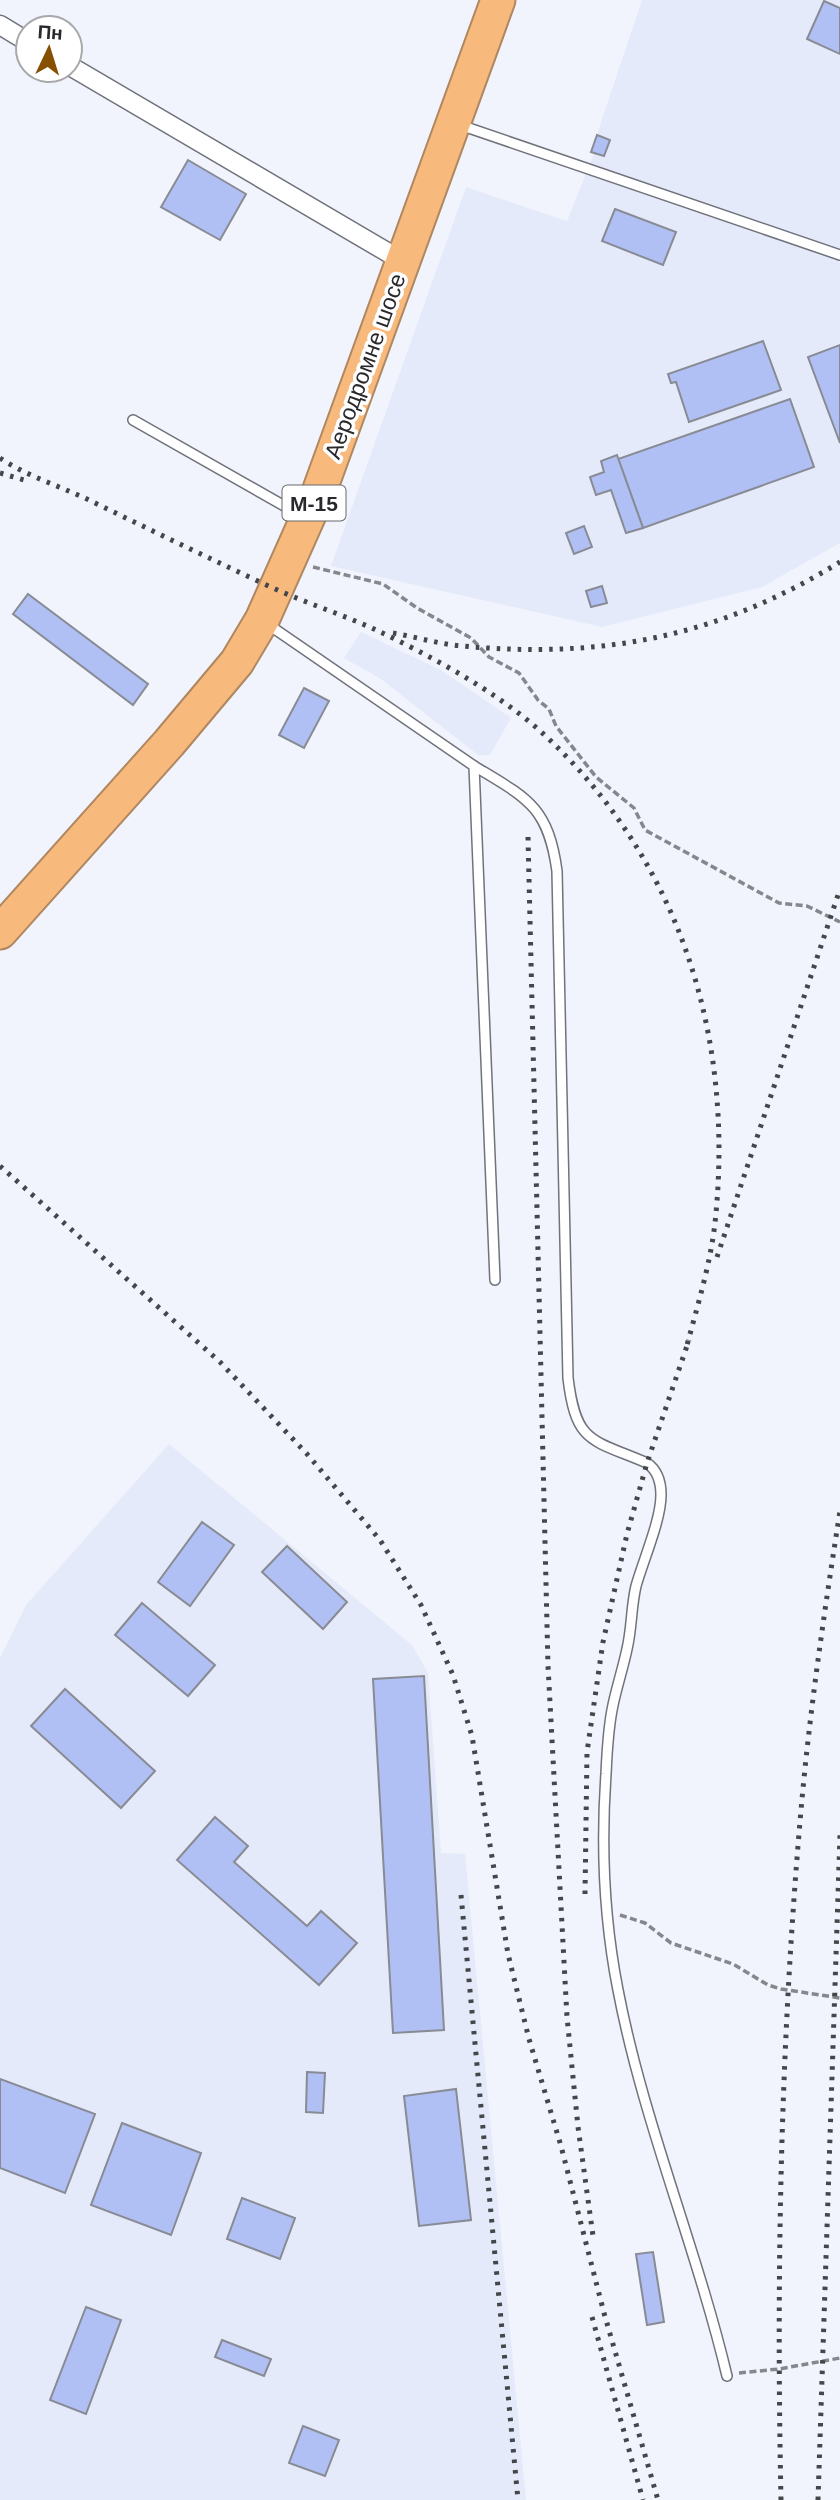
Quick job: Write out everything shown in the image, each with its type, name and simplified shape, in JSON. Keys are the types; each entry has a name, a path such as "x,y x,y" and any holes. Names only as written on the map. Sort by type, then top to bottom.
{"highway":[{"name":"Аеродромне шосе","path":"0,932 237,662 262,620 308,520 455,124 498,0"}],"street":[{"path":"84,74 404,262"}],"lane":[{"path":"455,124 840,255"},
{"path":"133,420 308,520"},
{"path":"262,620 474,766 513,789 540,813 553,842 556,871 568,1378 576,1419 582,1430 593,1440 654,1468 660,1480 661,1496 636,1589 627,1648 612,1707 607,1741 603,1810 607,1912 618,1989 630,2045 668,2181 718,2337 727,2376"},
{"path":"474,766 495,1280"}],"path":[{"path":"286,567 317,567 383,584 417,608 471,638 489,657 519,673 538,700 549,709 556,726 596,777 634,808 645,830 779,903 807,906 840,922"},
{"path":"611,1913 645,1923 664,1940 733,1965 768,1985 840,1998"},
{"path":"727,2376 840,2358"}],"shaded area":[{"path":"642,0 840,0 840,543 762,587 602,627 331,566 466,187 567,221 594,154 591,152"},
{"path":"361,632 441,670 511,718 490,755 478,755 381,679 344,658"},
{"path":"169,1444 412,1645 428,1673 441,1853 465,1854 526,2500 0,2500 0,1658 26,1605"}],"building":[{"path":"824,1 840,8 840,54 807,39"},
{"path":"597,135 610,140 604,156 591,152"},
{"path":"188,160 246,194 220,240 161,207"},
{"path":"615,209 676,232 663,265 602,241"},
{"path":"763,341 781,390 689,422 676,382 671,383 668,374"},
{"path":"840,345 840,443 808,357"},
{"path":"790,399 814,467 643,528 618,459"},
{"path":"617,455 643,528 626,533 611,490 596,495 590,477 604,472 601,461"},
{"path":"584,526 592,547 574,554 566,533"},
{"path":"602,586 607,603 591,607 586,591"},
{"path":"28,594 148,684 133,705 13,614"},
{"path":"304,688 329,701 304,748 279,735"},
{"path":"202,1522 234,1545 190,1606 158,1582"},
{"path":"287,1546 347,1602 323,1629 262,1572"},
{"path":"142,1603 215,1665 188,1696 115,1635"},
{"path":"424,1676 444,2030 393,2033 373,1679"},
{"path":"65,1689 155,1771 121,1808 31,1726"},
{"path":"215,1817 248,1846 234,1862 307,1926 321,1911 357,1943 319,1985 177,1860"},
{"path":"307,2072 325,2073 323,2113 306,2112"},
{"path":"0,2079 95,2114 65,2193 0,2168"},
{"path":"456,2089 471,2220 419,2226 404,2096"},
{"path":"122,2123 201,2153 171,2235 91,2205"},
{"path":"242,2198 295,2218 280,2259 227,2239"},
{"path":"653,2252 664,2322 647,2325 636,2254"},
{"path":"86,2307 121,2320 86,2414 50,2400"},
{"path":"222,2340 271,2359 264,2376 215,2357"},
{"path":"303,2426 339,2440 325,2476 289,2463"}],"railway":[{"path":"0,458 22,471 250,577 374,629 438,662 520,714 587,779 628,834 662,893 687,954 705,1019 716,1085 719,1154 713,1239 686,1349"},
{"path":"0,473 27,481"},
{"path":"393,633 453,645 514,649 611,645 658,637 749,609 795,588 840,562"},
{"path":"528,837 548,1666 567,2017 593,2236"},
{"path":"717,1257 840,889"},
{"path":"0,1166 220,1362 307,1454 380,1540 421,1605 453,1675 472,1736 508,1954 604,2313 658,2500"},
{"path":"585,1894 587,1752 603,1642 627,1534 647,1463 689,1340"},
{"path":"781,2500 780,2237 789,1974 806,1763 840,1511"},
{"path":"818,2500 840,1835"},
{"path":"461,1895 518,2500"},
{"path":"592,2317 643,2500"}]}
